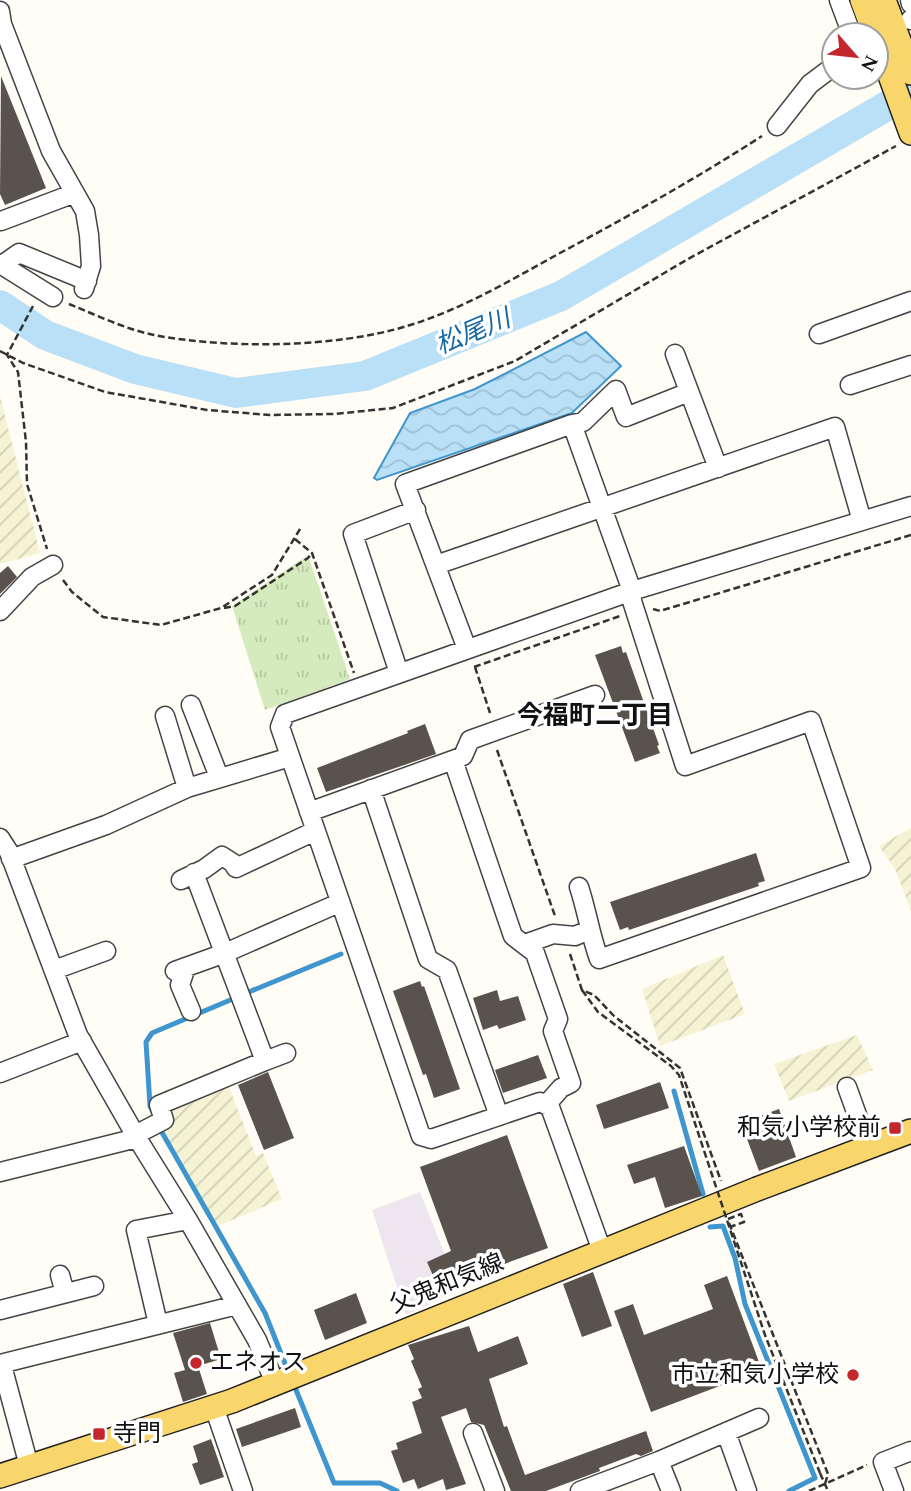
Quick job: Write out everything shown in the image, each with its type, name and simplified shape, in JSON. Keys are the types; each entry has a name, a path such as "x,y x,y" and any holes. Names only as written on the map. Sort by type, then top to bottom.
{"main road":[{"path":"862,0 870,21"},
{"path":"884,0 901,65 908,136"},
{"name":"父鬼和気線","path":"0,1475 214,1407 602,1251 727,1211 911,1131"}],"street":[{"path":"839,0 847,21"},
{"path":"0,11 2,23 51,150 85,211 91,266 85,285 19,253 1,264 48,293"},
{"path":"777,126 810,84 820,76"},
{"path":"1,221 75,193"},
{"path":"819,334 911,301"},
{"path":"675,354 718,468"},
{"path":"862,387 911,365"},
{"path":"467,649 405,484 583,422 616,390 626,417 689,392"},
{"path":"572,424 632,591 635,611 685,766 811,721 861,869 599,958 586,922 588,915 579,887"},
{"path":"436,565 835,427 862,521"},
{"path":"602,1251 550,1107 540,1102 430,1139 421,1136 280,727 285,714 632,591 911,506"},
{"path":"399,673 353,534 416,510"},
{"path":"0,611 32,577 53,565"},
{"path":"309,812 463,756 470,740 595,695"},
{"path":"191,705 219,777"},
{"path":"165,716 187,788"},
{"path":"275,1383 257,1340 82,1041 5,851 106,825 187,788 290,757"},
{"path":"453,760 513,936 535,953 558,1019 553,1031 570,1083 561,1088 546,1105"},
{"path":"371,789 428,958 447,970 499,1116"},
{"path":"265,1061 225,953 187,876 217,850 236,868 315,831"},
{"path":"182,1003 181,969 225,953 339,903"},
{"path":"525,944 553,934 575,936 589,930"},
{"path":"54,970 106,951"},
{"path":"0,1073 82,1041"},
{"path":"0,1172 136,1137 164,1120 159,1105 286,1053"},
{"path":"847,1087 869,1148"},
{"path":"158,1324 136,1230 188,1220"},
{"path":"0,1310 62,1284 94,1286"},
{"path":"29,1466 1,1365 237,1305"},
{"path":"214,1407 243,1491"},
{"path":"580,1491 759,1418"},
{"path":"726,1432 747,1491"},
{"path":"473,1433 495,1491"},
{"path":"894,1491 883,1462 911,1451"},
{"path":"659,1461 671,1491"}],"path":[{"path":"7,355 48,293 95,315 153,334 240,344 293,343 353,337 406,326 492,290 707,171 777,126"},
{"path":"0,351 23,363 105,392 207,410 270,415 334,414 393,408 515,361 688,259 908,136"},
{"path":"7,355 18,372 26,442 27,484 53,565 72,592 103,617 161,625 235,606 312,553"},
{"path":"221,608 271,575 300,529"},
{"path":"468,669 645,607 660,611 911,535"},
{"path":"295,539 306,545 312,553 355,676"},
{"path":"475,667 496,730 494,741 582,990 598,1012 671,1066 679,1075 765,1335 828,1491"},
{"path":"582,990 594,995 614,1016 680,1068 727,1211 828,1474 825,1484"},
{"path":"727,1211 741,1214 744,1222 729,1227"},
{"path":"809,1491 873,1462 883,1462"}],"shaded area":[{"path":"0,396 40,553 0,564"},
{"path":"911,828 911,911 895,869 879,846"},
{"path":"723,955 745,1014 660,1046 642,989"},
{"path":"857,1035 873,1070 789,1101 774,1064"},
{"path":"227,1082 256,1156 263,1153 282,1199 218,1226 162,1128 169,1107"},
{"path":"420,1192 459,1290 406,1315 372,1210"}],"green space":[{"path":"308,555 350,679 265,710 232,606"}],"water":[{"path":"586,332 621,366 572,413 377,480 374,478 410,413 475,389"}],"building":[{"path":"1,76 46,188 5,205 0,194"},
{"path":"8,566 17,577 0,594 0,573"},
{"path":"621,646 623,653 626,652 660,753 635,762 595,655"},
{"path":"425,724 436,754 326,792 317,768"},
{"path":"756,853 765,881 758,883 759,886 629,930 628,927 620,930 610,902"},
{"path":"420,981 460,1089 434,1098 393,991"},
{"path":"497,990 500,1001 518,996 526,1020 499,1029 497,1025 483,1030 473,998"},
{"path":"538,1055 547,1078 503,1093 495,1070"},
{"path":"268,1072 294,1138 264,1150 238,1085"},
{"path":"660,1082 669,1108 604,1129 596,1105"},
{"path":"779,1109 796,1157 759,1171 741,1123"},
{"path":"507,1135 548,1248 455,1282 458,1290 442,1296 427,1262 451,1251 420,1167"},
{"path":"684,1146 702,1196 665,1208 655,1177 634,1184 627,1165"},
{"path":"593,1272 612,1326 582,1337 563,1284"},
{"path":"727,1276 762,1370 651,1412 614,1311 633,1304 644,1335 713,1309 704,1285"},
{"path":"356,1293 367,1323 325,1340 314,1310"},
{"name":"エネオス","path":"210,1323 221,1359 198,1366 207,1394 183,1402 174,1373 185,1370 173,1333"},
{"path":"469,1326 478,1352 518,1336 528,1364 489,1379 504,1427 507,1426 525,1475 646,1431 653,1451 641,1456 636,1454 546,1491 511,1491 484,1425 471,1422 466,1408 441,1417 466,1484 446,1490 443,1479 418,1489 414,1479 403,1483 391,1451 398,1449 396,1443 422,1433 412,1402 422,1398 418,1389 422,1387 411,1361 414,1359 408,1345"},
{"path":"295,1408 301,1427 242,1447 236,1429"},
{"path":"211,1439 224,1477 200,1485 192,1464 198,1462 193,1446"}],"waterway":[{"name":"松尾川","path":"0,305 45,335 135,369 236,393 365,376 561,296 911,92"},
{"path":"244,994 341,954"},
{"path":"153,1112 150,1106 146,1042 152,1033 235,998"},
{"path":"674,1091 703,1194"},
{"path":"160,1129 265,1313 286,1366"},
{"path":"710,1227 723,1226 735,1258 745,1304 815,1478 789,1491"},
{"path":"294,1385 334,1483 380,1483 397,1491"}],"place":[{"name":"和気小学校前","path":"895,1128"},
{"name":"エネオス","path":"196,1363"},
{"name":"市立和気小学校","path":"853,1375"},
{"name":"寺門","path":"99,1434"}],"district":[{"name":"今福町二丁目","path":"595,716"}]}
